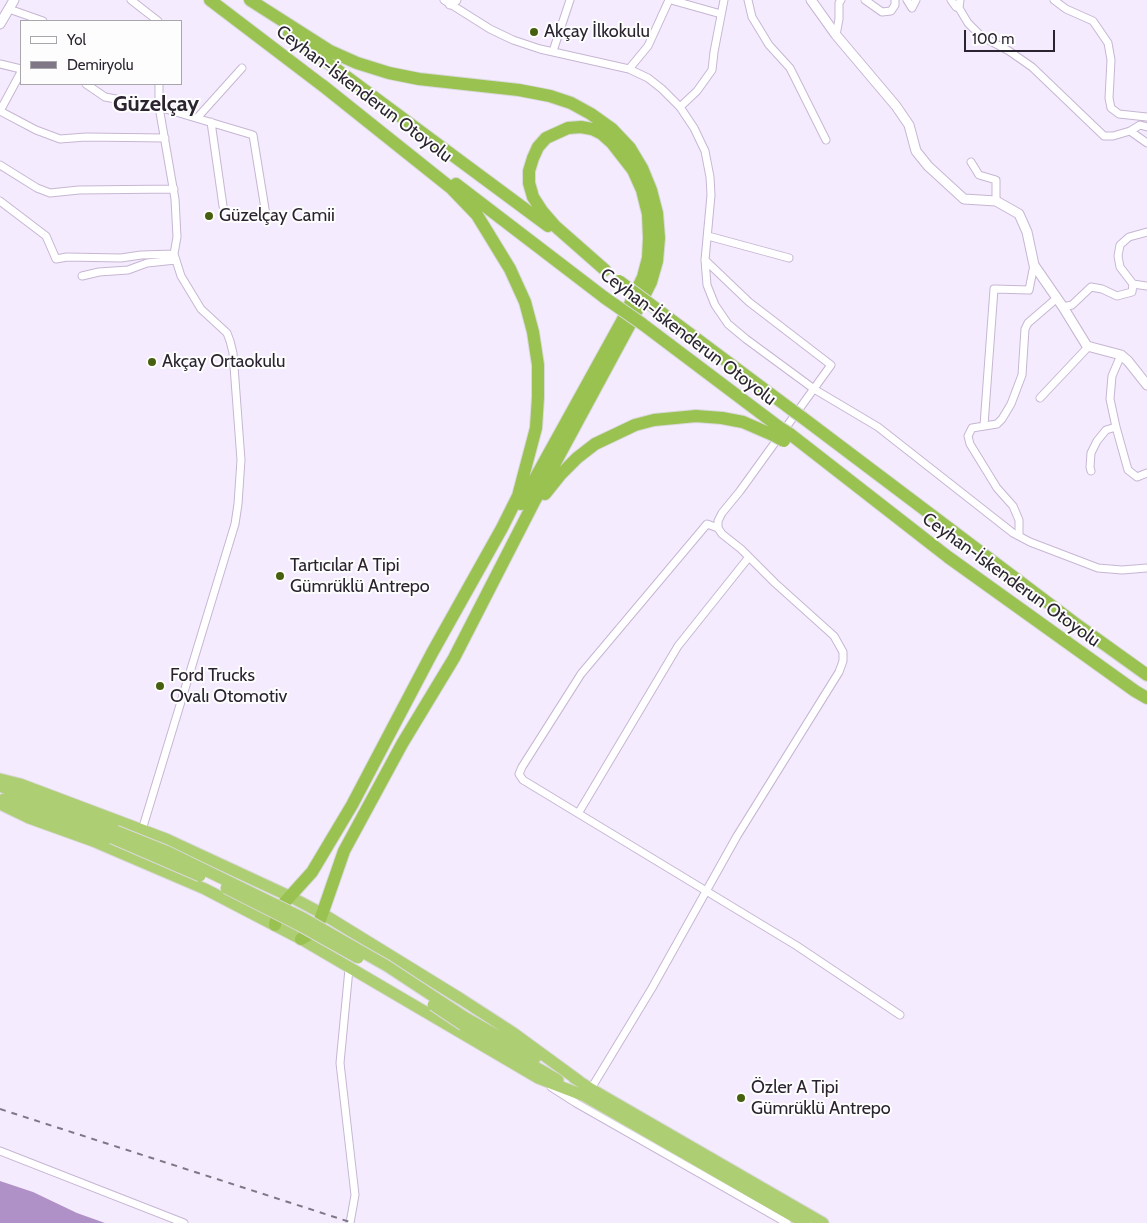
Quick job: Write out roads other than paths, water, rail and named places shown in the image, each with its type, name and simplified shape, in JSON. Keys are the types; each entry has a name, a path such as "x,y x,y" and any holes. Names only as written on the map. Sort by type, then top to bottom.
{"highway":[{"name":"Ceyhan-İskenderun Otoyolu","path":"210,0 503,218 641,323 781,434 1075,648 1147,698"},
{"name":"Ceyhan-İskenderun Otoyolu","path":"244,0 1076,624 1147,675"},
{"path":"250,0 330,51 356,63 389,73 419,79 519,90 550,96 571,103 591,114 612,129 630,148 642,168 652,190 657,213 659,238 657,261 651,282 628,328 503,561 454,658 398,752 344,851 320,923 310,934 301,939"},
{"path":"274,925 284,903 312,872 347,813 518,496 536,428 538,397 538,365 533,332 525,302 510,269 477,215 451,188 322,85"},
{"path":"438,642 472,592 621,323 643,277 649,238 648,214 642,190 633,170 612,142 602,134 592,129 581,127 568,128 546,138 538,147 529,170 529,184 533,197 542,212 605,270"},
{"path":"503,561 532,512 561,474 596,444 615,434 654,420 696,416 743,422 781,434"},
{"path":"0,779 20,784 166,839 291,897 323,914 512,1032 579,1081 588,1093"},
{"path":"0,786 114,835 299,925 383,972 805,1223"},
{"path":"0,798 114,835"},
{"path":"0,804 29,818 93,841 205,889 301,939 538,1078 588,1093 823,1223"},
{"path":"464,1021 579,1081"}],"street":[{"path":"0,24 14,0"},
{"path":"131,0 157,20"},
{"path":"553,51 570,0"},
{"path":"629,69 648,46 670,0 721,14"},
{"path":"680,108 697,91 712,70 724,0"},
{"path":"748,0 752,17 769,45 790,68 826,140"},
{"path":"811,0 836,35 896,106 910,126 916,152 928,166 964,199 996,201 1019,214 1027,232 1034,265 1087,346 1121,355 1147,385"},
{"path":"836,35 839,3 841,0"},
{"path":"865,0 882,12 891,11 895,5 895,0"},
{"path":"907,0 912,8 916,0"},
{"path":"951,0 956,7 959,4 968,23 981,36 1032,67 1104,136 1113,136 1130,131 1140,125 1147,127"},
{"path":"1054,0 1066,9 1093,21 1108,43 1111,60 1109,98 1111,108 1119,114 1147,117"},
{"path":"450,1 490,29 513,40 540,49 629,69 648,78 662,89 680,108 694,128 705,152 710,177 711,195 705,260 708,285 715,305 728,324 746,339 814,389 878,427 1019,536 1098,568 1122,570 1147,568"},
{"path":"9,9 40,20"},
{"path":"0,64 20,71"},
{"path":"197,118 242,68"},
{"path":"20,73 0,111 36,130 60,139 86,137 165,138"},
{"path":"87,85 105,97 159,107 252,135 266,216"},
{"path":"142,830 229,546 238,504 241,469 233,353 230,341 226,334 201,308 181,276 175,257 177,223 174,189 159,107 159,85"},
{"path":"211,122 223,206"},
{"path":"1130,131 1147,143"},
{"path":"970,162 979,175 996,180 996,201"},
{"path":"0,165 37,188 50,193 79,190 174,189"},
{"path":"0,201 46,236 56,259 67,257 121,258 141,254 175,257"},
{"path":"1063,307 1072,305 1091,287 1102,289 1117,296 1132,292 1133,284 1120,266 1118,256 1120,245 1129,237 1147,232"},
{"path":"708,236 789,258"},
{"path":"82,276 99,272 128,270 147,262 175,257"},
{"path":"588,1093 652,988 737,836 838,672 843,660 843,652 834,636 722,534 718,528 718,521 722,513 740,491 831,364 749,302 705,260"},
{"path":"984,425 994,289 1029,290 1034,265"},
{"path":"1133,284 1147,286"},
{"path":"1019,536 1019,520 1013,506 997,488 970,444 968,436 972,428 996,424 1002,419 1011,404 1022,375 1025,329 1028,323 1057,298"},
{"path":"1040,398 1089,346"},
{"path":"1121,355 1112,376 1110,392 1116,427 1128,470 1137,477 1147,473"},
{"path":"1091,472 1091,453 1097,441 1106,430 1116,427"},
{"path":"718,528 707,524 581,674 519,774 523,780 579,812 706,892 797,946 900,1015"},
{"path":"579,812 678,646 749,557"},
{"path":"350,968 340,1063 355,1195 350,1223"},
{"path":"538,1078 576,1103 787,1223"},
{"path":"0,1151 184,1223"}],"railway":[{"path":"0,1109 353,1223"}],"place":[{"name":"Akçay İlkokulu","path":"534,32"},
{"name":"Güzelçay Camii","path":"209,216"},
{"name":"Akçay Ortaokulu","path":"152,362"},
{"name":"Tartıcılar A Tipi Gümrüklü Antrepo","path":"280,576"},
{"name":"Ford Trucks Ovalı Otomotiv","path":"160,686"},
{"name":"Özler A Tipi Gümrüklü Antrepo","path":"741,1098"}],"district":[{"name":"Güzelçay","path":"156,105"}]}
